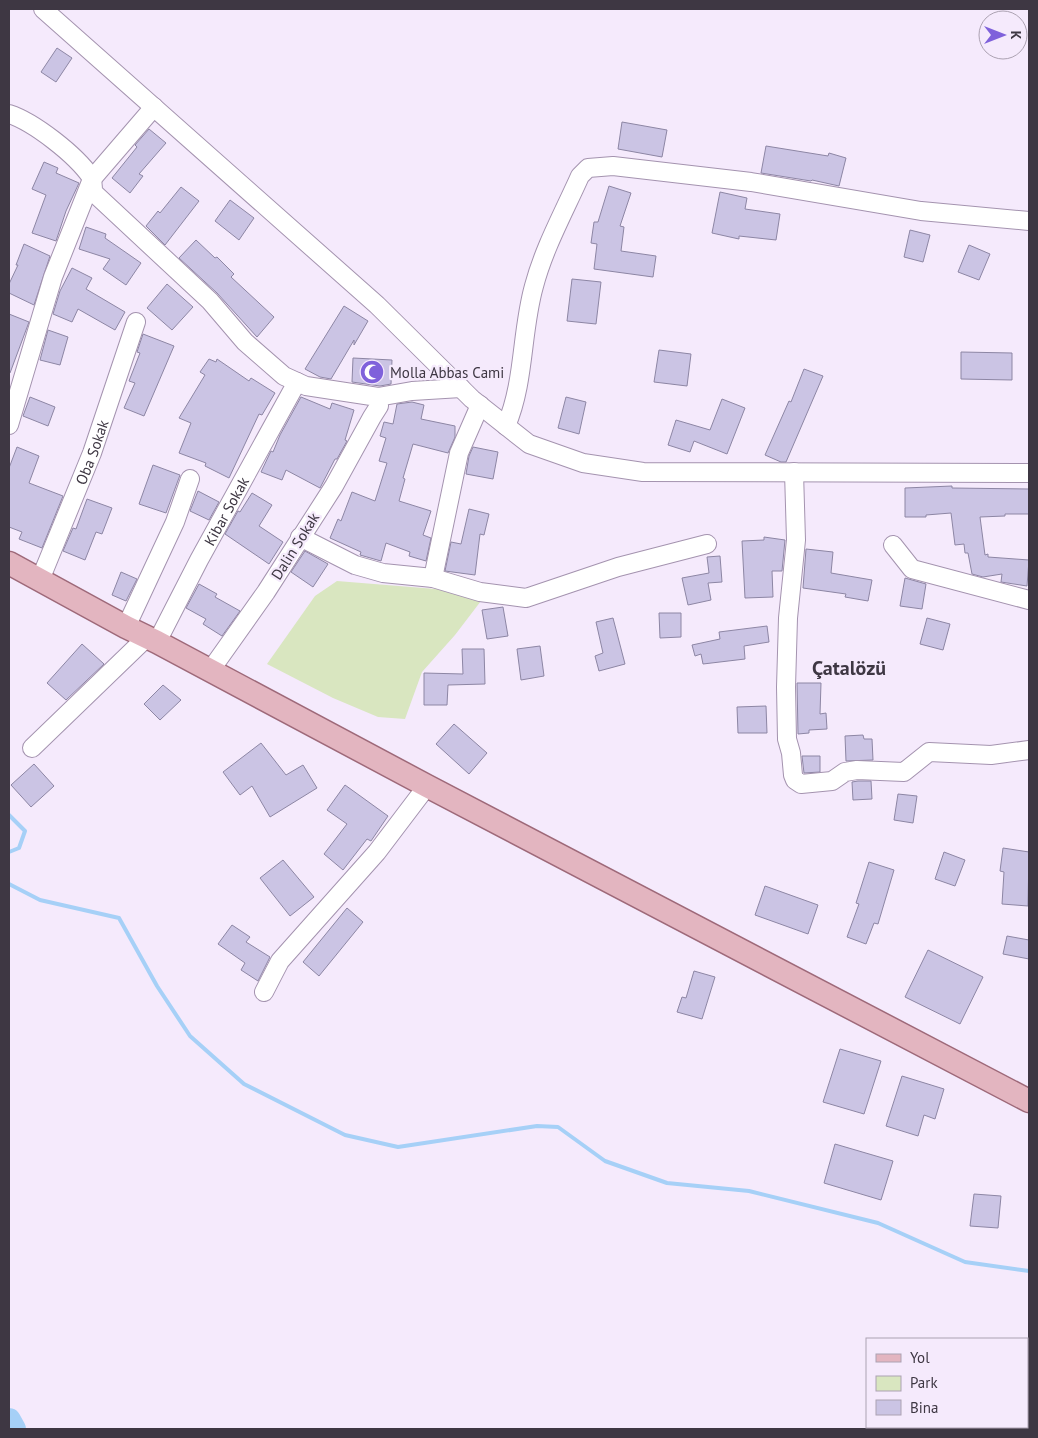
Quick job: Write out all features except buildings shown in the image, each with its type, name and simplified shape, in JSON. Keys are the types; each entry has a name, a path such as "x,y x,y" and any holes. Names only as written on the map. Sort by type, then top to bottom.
{"main road":[{"path":"9,563 427,786 1029,1101"}],"street":[{"path":"43,9 378,305 461,388 529,444 583,463 643,472 1029,472"},
{"path":"9,424 54,277 92,179 154,108"},
{"path":"9,114 20,118 46,135 77,160 92,179 94,192 210,301 245,342 284,376 306,386 378,397 412,391 461,388"},
{"path":"506,426 519,380 534,286 552,236 580,176 588,168 614,166 751,182 921,212 1029,222"},
{"name":"Oba Sokak","path":"40,580 92,453 136,322"},
{"name":"Kibar Sokak","path":"32,748 152,639 199,560 297,382"},
{"name":"Dalin Sokak","path":"210,671 266,592 334,486 380,406 378,397"},
{"path":"433,578 459,453 480,405"},
{"path":"794,472 796,540 788,618 786,686 787,739 795,780 801,784 832,781 844,772 857,770 904,772 929,752 991,755 1029,750"},
{"path":"126,627 175,522 190,479"},
{"path":"300,537 355,565 383,573 433,578 480,592 526,598 618,567 707,544"},
{"path":"894,546 912,569 1029,600"},
{"path":"264,992 280,962 377,852 427,786"}],"green space":[{"path":"337,581 448,590 484,597 455,635 422,672 405,719 378,717 333,698 267,664 315,596"}],"waterway":[{"path":"9,815 25,831 19,848 9,852"},
{"path":"9,884 40,900 119,918 157,986 190,1036 244,1084 345,1135 398,1147 537,1126 558,1127 605,1161 667,1183 749,1191 878,1223 965,1262 1029,1271"},
{"path":"9,1420 14,1429"}],"place":[{"name":"Molla Abbas Cami","path":"372,372"}],"district":[{"name":"Çatalözü","path":"849,668"}]}
